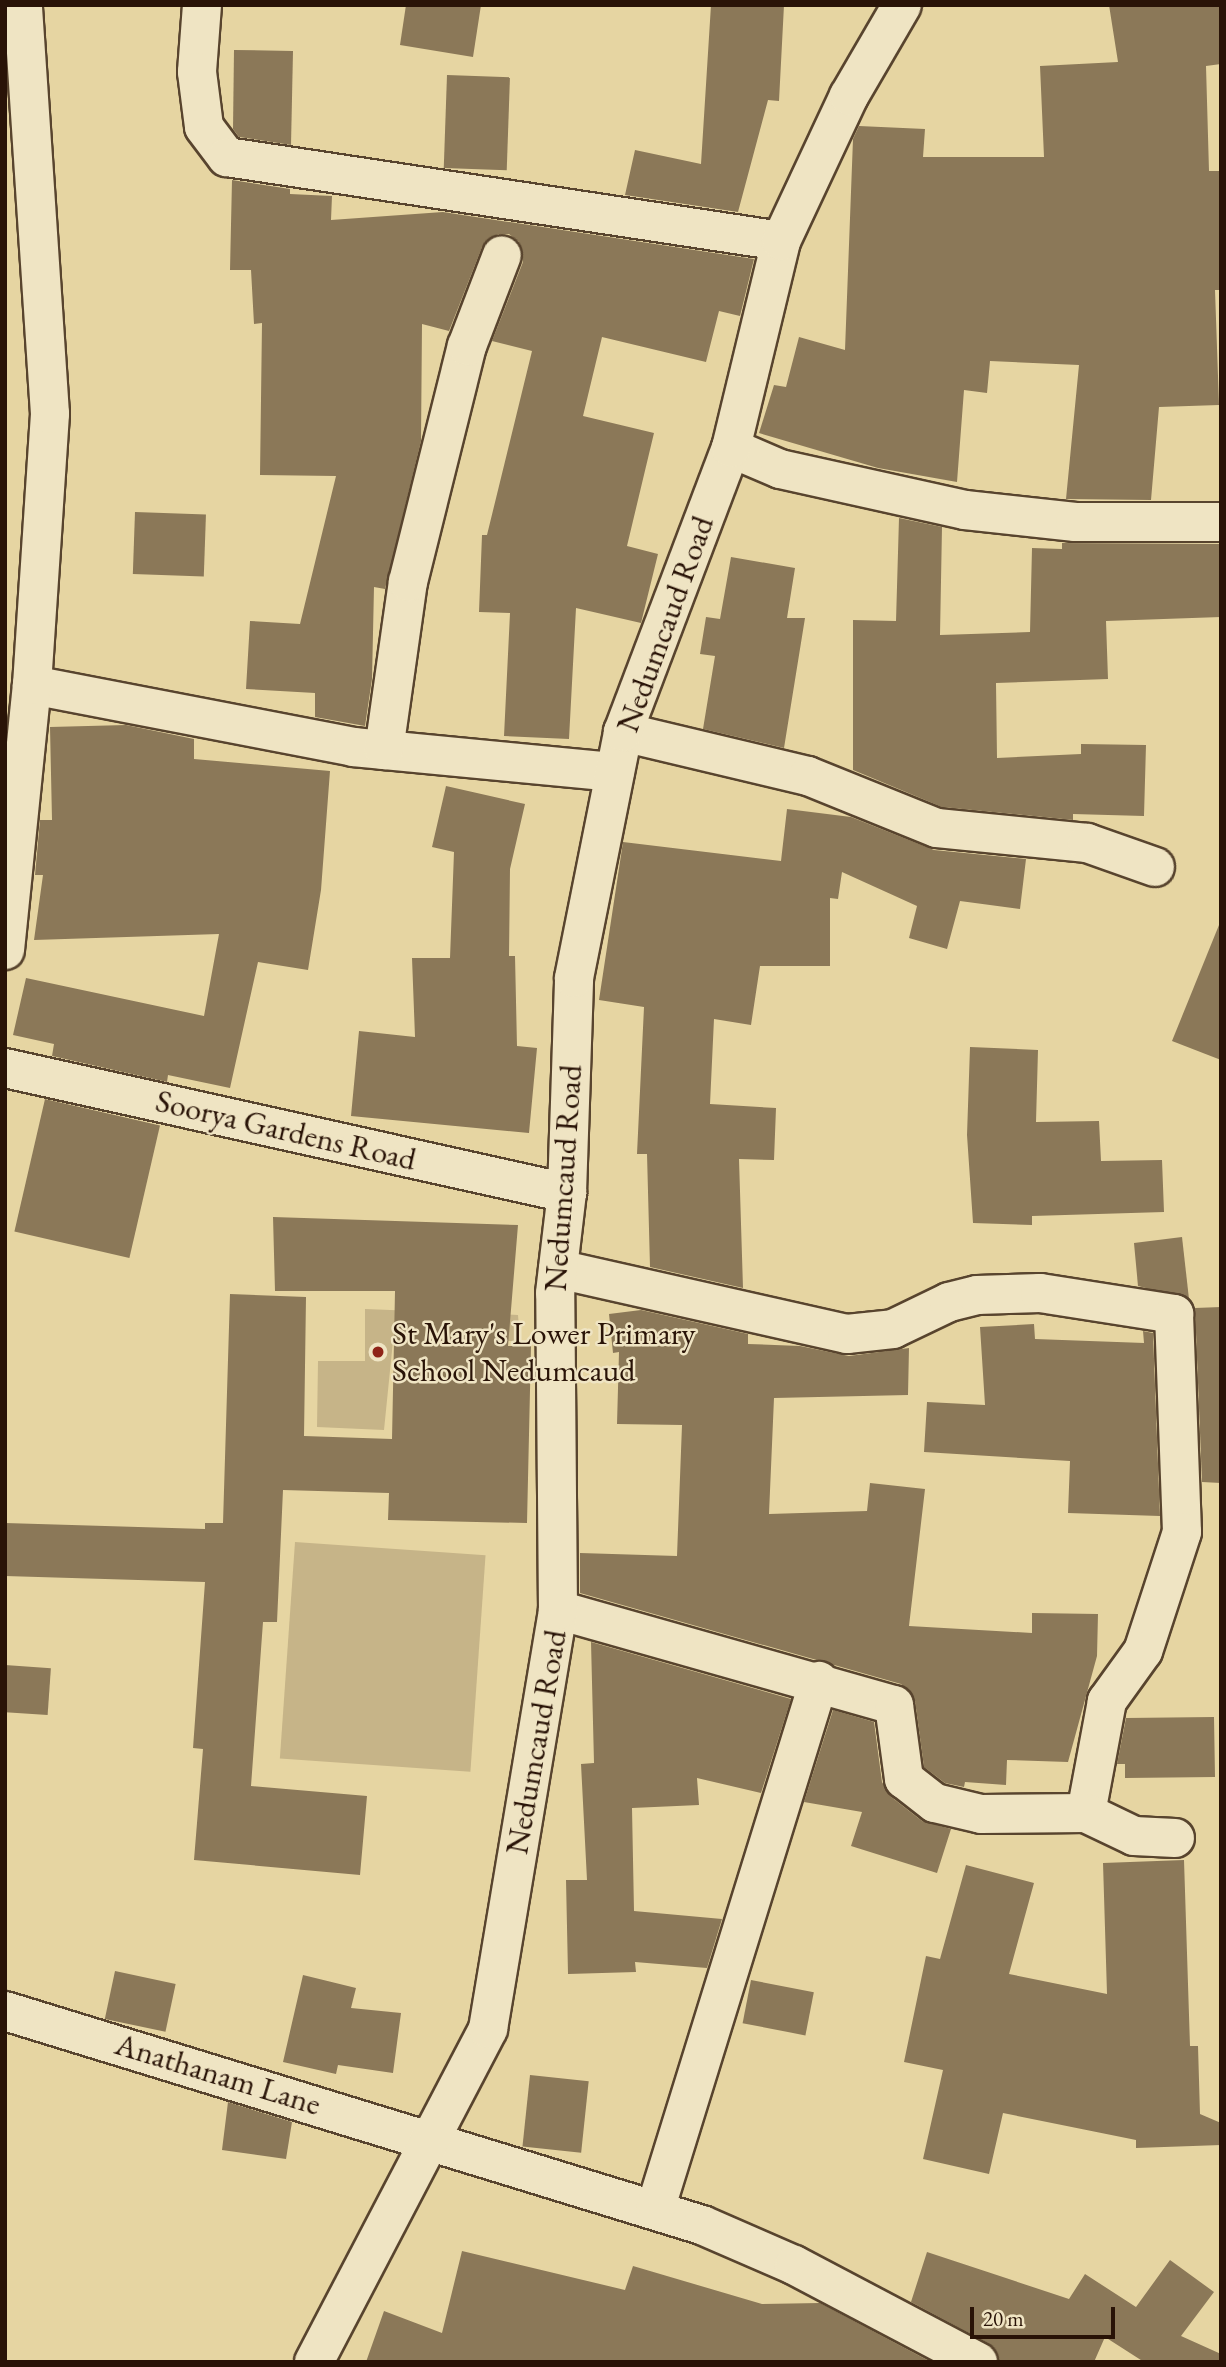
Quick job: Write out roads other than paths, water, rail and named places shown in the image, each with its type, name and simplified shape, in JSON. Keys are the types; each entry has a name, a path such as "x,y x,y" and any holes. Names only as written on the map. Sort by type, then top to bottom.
{"street":[{"path":"5,950 32,685 50,414 23,5"},
{"path":"202,5 197,72 204,127 227,157 781,241"},
{"name":"Nedumcaud Road","path":"314,2362 488,2029 558,1610 558,1269 567,1193 573,978 623,732 731,448 781,241 849,96 902,5"},
{"path":"384,750 408,582 467,346 502,256"},
{"path":"731,448 791,472 965,510 1075,522 1221,522"},
{"path":"32,685 384,750 615,772"},
{"path":"623,732 808,776 937,828 1087,843 1155,867"},
{"name":"Soorya Gardens Road","path":"5,1068 567,1193"},
{"path":"558,1269 847,1334 893,1329 949,1302 977,1295 1040,1293 1174,1314 1182,1532 1143,1651 1107,1702 1086,1813"},
{"path":"558,1610 819,1681 894,1706 904,1779 935,1803 981,1814 1086,1813 1134,1836 1175,1838"},
{"path":"655,2210 819,1681"},
{"name":"Anathanam Lane","path":"5,2011 702,2225 794,2265 978,2362"}],"place":[{"name":"St Mary's Lower Primary School Nedumcaud","path":"378,1352"}]}
